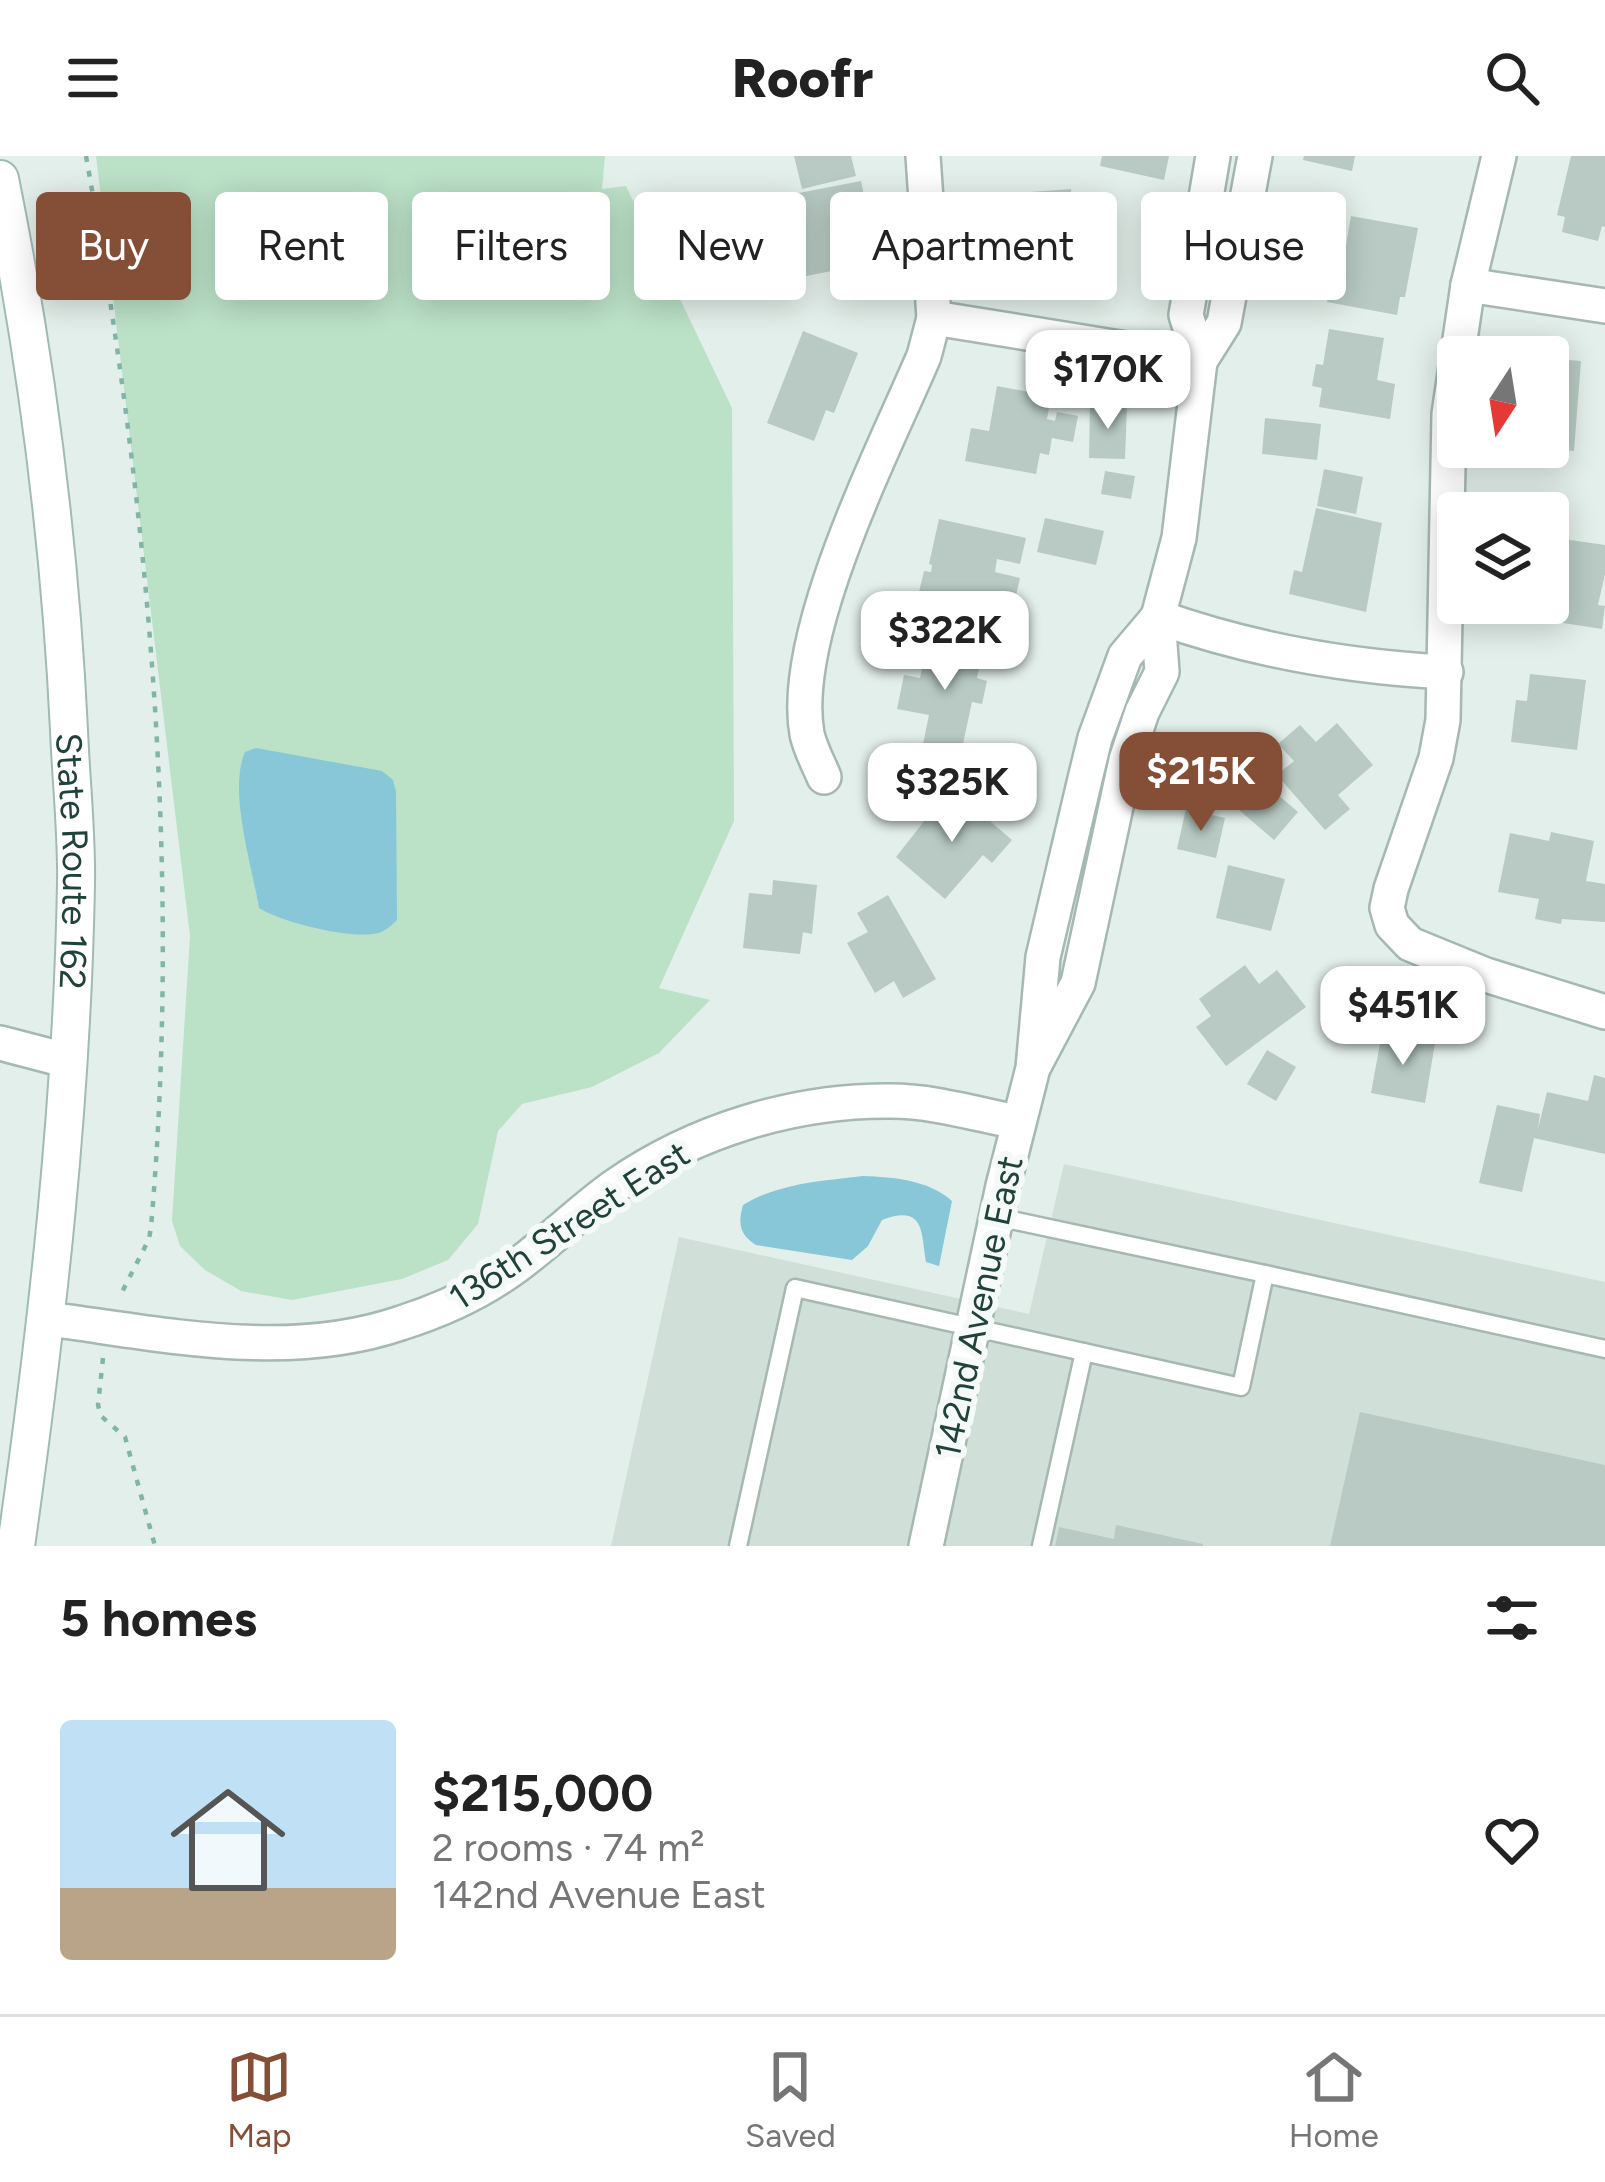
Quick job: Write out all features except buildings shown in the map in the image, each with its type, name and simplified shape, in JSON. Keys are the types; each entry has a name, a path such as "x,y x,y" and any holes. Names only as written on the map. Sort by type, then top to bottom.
{"main road":[{"name":"State Route 162","path":"0,179 26,309 63,603 76,879 69,1061 48,1319 16,1546"}],"street":[{"path":"824,777 807,736 806,708 820,608 924,356 934,318 923,156"},
{"name":"142nd Avenue East","path":"926,1546 1017,1122 1033,1068 1078,982 1126,760 1162,672 1158,616 1179,538 1200,362 1186,315 1213,156"},
{"name":"142nd Avenue East","path":"1200,362 1224,323 1256,156"},
{"path":"1498,156 1468,285 1449,414 1446,672 1436,758 1387,908 1392,925 1410,944 1467,968 1605,1012"},
{"path":"1468,285 1605,306"},
{"path":"934,318 1200,362"},
{"path":"1158,616 1241,642 1349,664 1446,672"},
{"path":"0,1043 69,1061"},
{"name":"136th Street East","path":"48,1319 243,1342 300,1344 349,1338 455,1304 510,1271 616,1185 672,1151 748,1120 890,1101 1017,1122"}],"lane":[{"path":"997,1216 1605,1349"},
{"path":"738,1546 795,1288 1241,1387 1265,1274"},
{"path":"1041,1546 1084,1352"}],"path":[{"path":"86,156 139,496 163,852 160,1119 151,1227 107,1326 98,1405 101,1416 124,1437 154,1546"}],"shaded area":[{"path":"1064,1164 1605,1282 1605,1546 611,1546 679,1237 1029,1314"}],"green space":[{"path":"96,156 605,156 602,189 626,186 634,203 634,300 680,300 732,408 734,821 659,988 710,1000 659,1053 592,1087 522,1104 498,1131 478,1224 448,1260 402,1279 292,1300 241,1291 205,1270 180,1246 172,1221 190,936 113,300 191,300 191,192 100,192"}],"water":[{"path":"256,748 382,771 393,780 397,920 389,927 361,935 331,931 259,908 239,787 245,752"},
{"path":"863,1176 922,1184 952,1201 939,1266 926,1262 918,1224 906,1216 882,1220 868,1246 852,1260 756,1245 743,1232 743,1205 757,1198 801,1184"}]}
